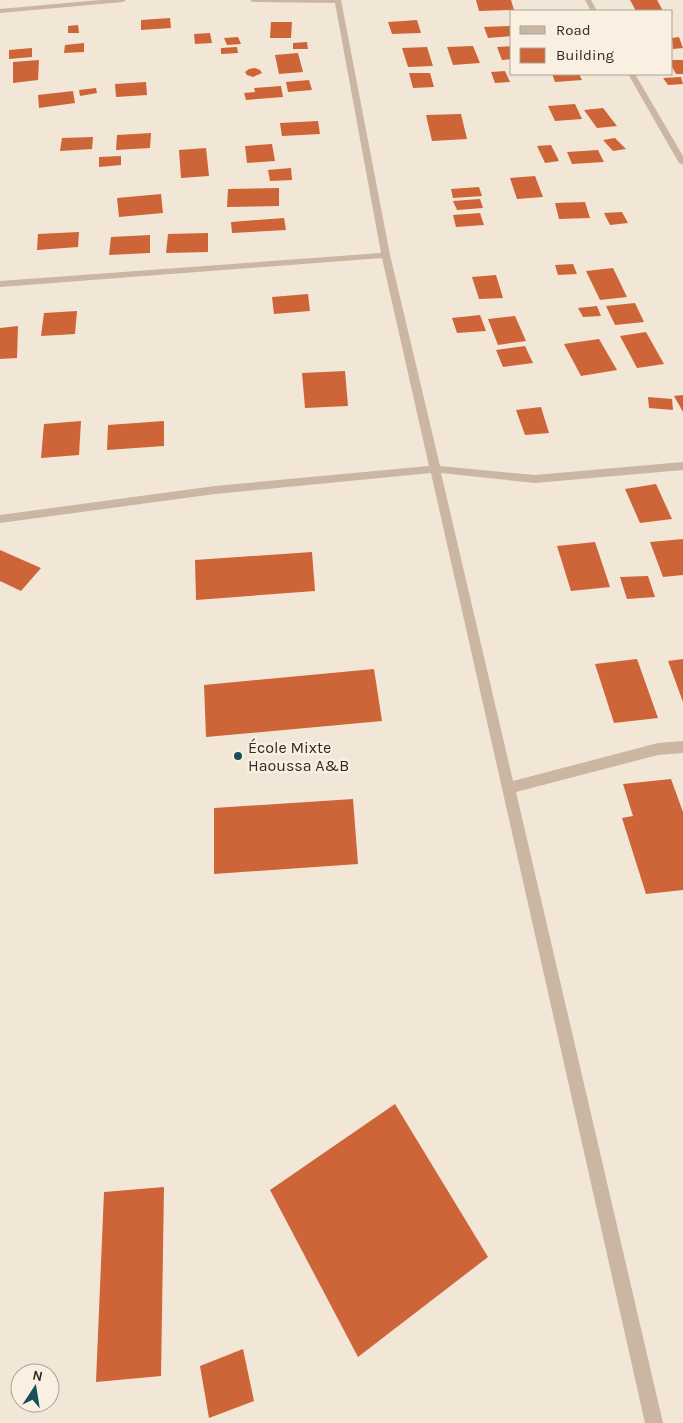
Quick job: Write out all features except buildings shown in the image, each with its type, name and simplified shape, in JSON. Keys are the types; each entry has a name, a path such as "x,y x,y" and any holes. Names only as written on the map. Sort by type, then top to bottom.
{"street":[{"path":"0,11 123,0"},
{"path":"253,0 338,0 386,255 654,1423"},
{"path":"632,75 683,163"},
{"path":"0,284 386,255"},
{"path":"0,519 215,490 436,469 535,479 683,466"},
{"path":"508,788 658,748 683,747"}],"place":[{"name":"École Mixte Haoussa A&B","path":"238,756"}]}
